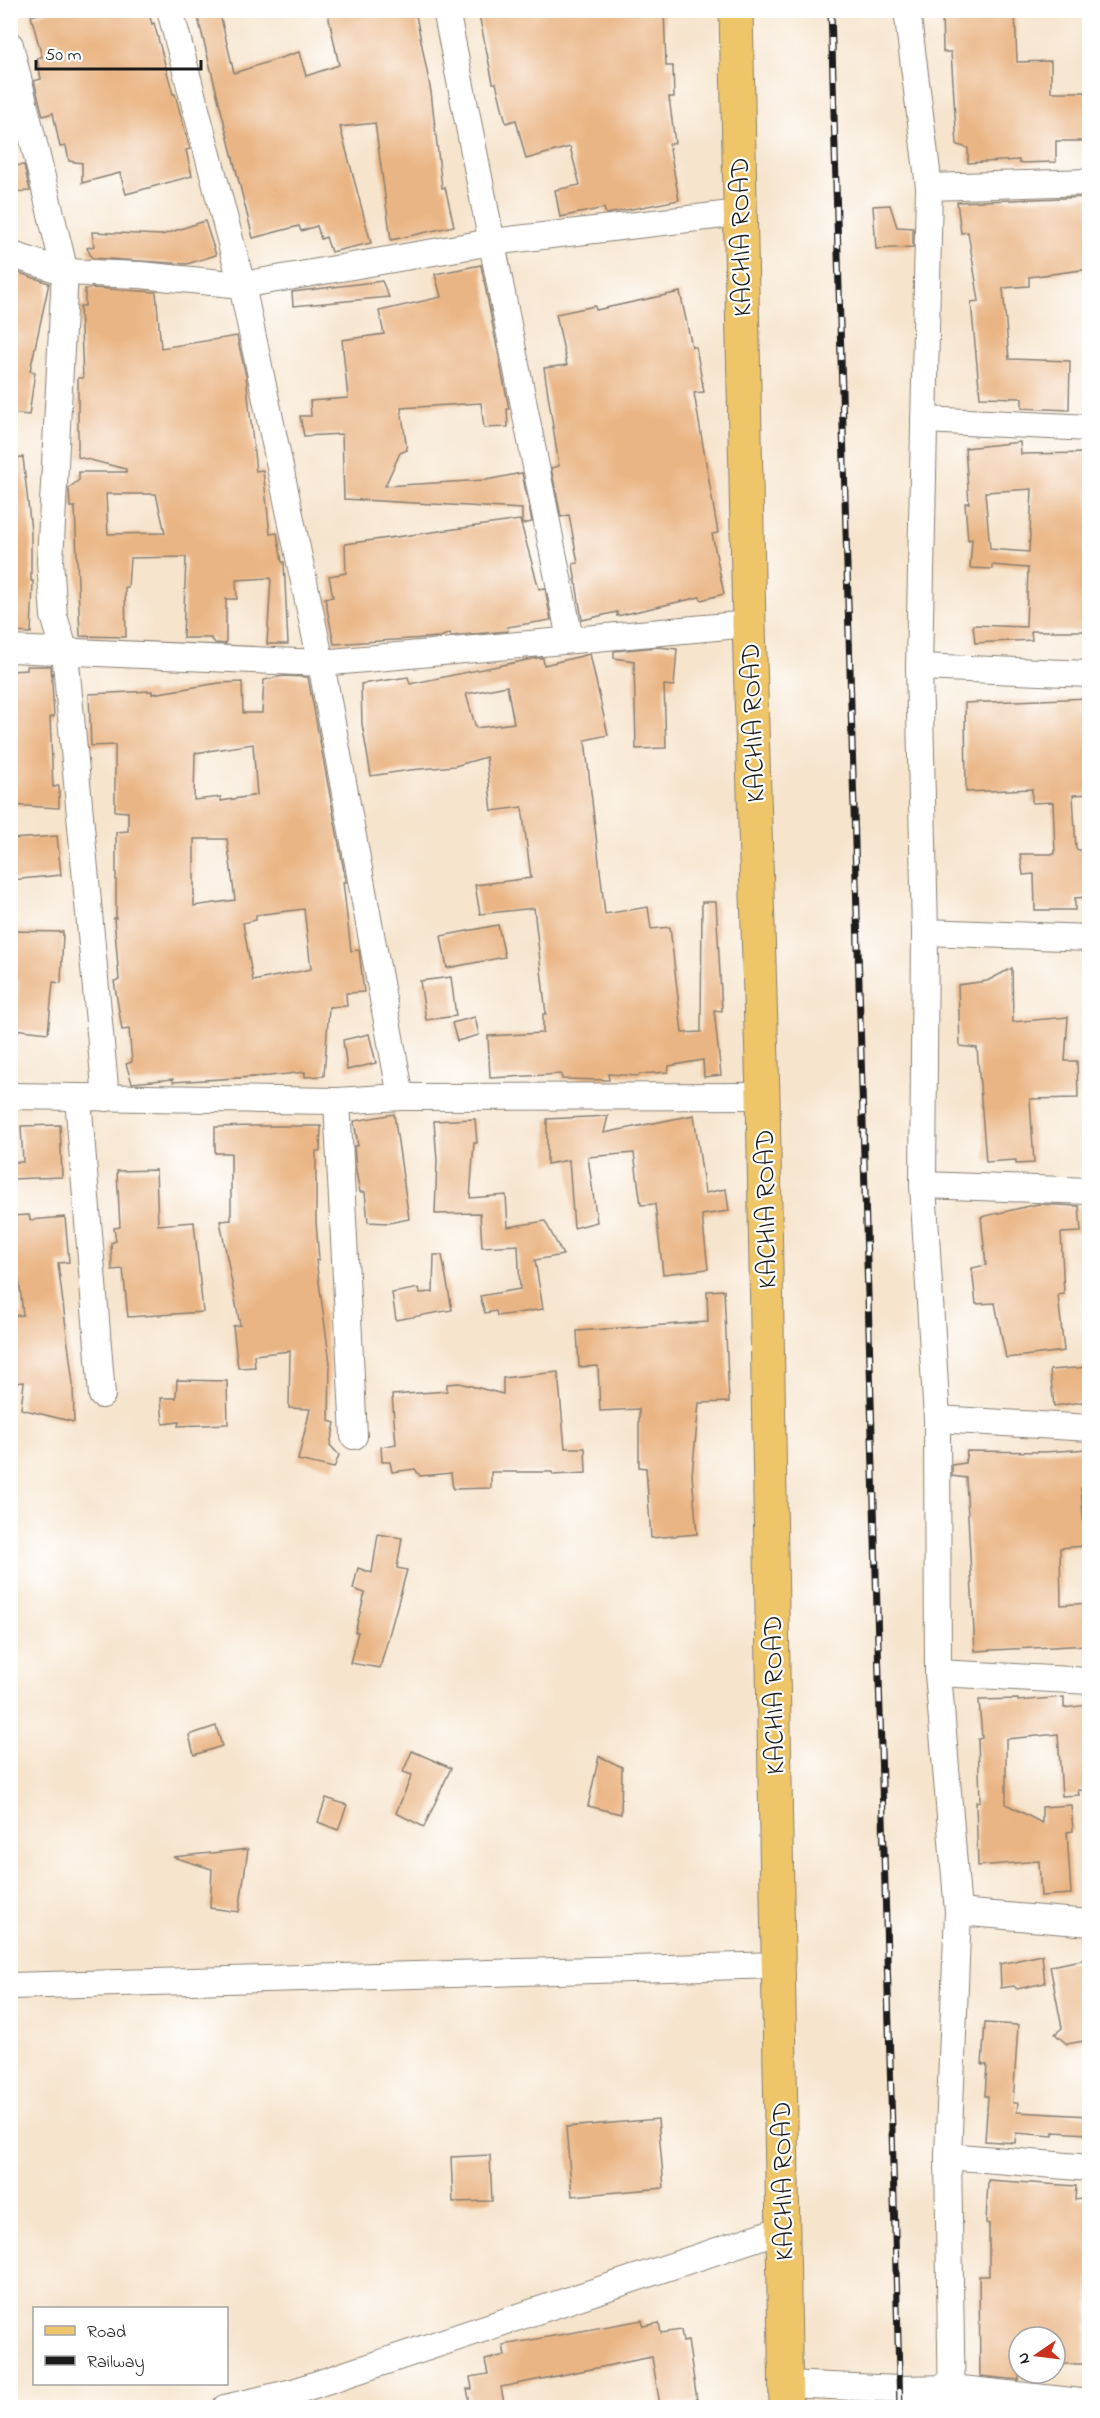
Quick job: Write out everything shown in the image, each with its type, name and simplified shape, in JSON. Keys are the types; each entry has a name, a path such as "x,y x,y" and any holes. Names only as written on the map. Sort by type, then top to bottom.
{"main road":[{"name":"KACHIA ROAD","path":"736,10 749,624 763,1096 785,2396"}],"street":[{"path":"170,10 242,285 321,663 401,1097"},
{"path":"446,10 570,639"},
{"path":"907,10 929,187 919,667 925,932 923,1185 937,1419 938,1673 958,1912 948,2156 952,2398"},
{"path":"10,45 65,272 50,561 54,616 65,652 106,1098"},
{"path":"929,187 1089,182"},
{"path":"10,254 65,272 141,275 242,285 492,242 740,213"},
{"path":"924,420 1089,428"},
{"path":"10,649 321,663 749,624"},
{"path":"919,667 1089,674"},
{"path":"925,932 1089,938"},
{"path":"10,1096 337,1101 401,1097 763,1096"},
{"path":"78,1098 102,1395"},
{"path":"337,1101 354,1436"},
{"path":"923,1185 1089,1191"},
{"path":"937,1419 1089,1428"},
{"path":"938,1673 1089,1681"},
{"path":"958,1912 1089,1923"},
{"path":"10,1986 778,1965"},
{"path":"948,2156 1089,2168"},
{"path":"225,2408 293,2392 783,2229"},
{"path":"785,2396 900,2389 952,2398 1089,2403"}],"building":[{"path":"53,10 148,10 152,24 154,23 190,149 186,150 192,176 126,194 120,173 82,183 82,163 69,161 66,146 60,147 53,113 43,116 34,81 41,79 37,58 42,57 31,16"},
{"path":"196,10 219,10 234,73 299,52 306,76 339,65 327,10 415,10 431,92 442,188 445,187 454,226 391,240 375,123 340,127 371,243 331,252 326,237 321,239 317,226 301,231 299,226 253,238"},
{"path":"478,10 664,10 666,66 673,66 674,97 669,97 675,143 669,144 679,200 606,214 604,208 560,217 555,190 580,185 570,147 526,159 516,120 506,123 496,83 493,83"},
{"path":"942,10 1015,10 1017,62 1051,61 1051,92 1089,92 1089,141 1056,141 1056,162 1019,163 1019,160 968,163 968,148 957,145 951,52 943,52"},
{"path":"24,165 30,191 10,192 10,166"},
{"path":"1089,197 1089,269 1029,277 1029,286 1003,288 1009,359 1070,361 1069,410 1022,408 1022,398 980,397 971,302 979,301 968,232 961,233 957,202"},
{"path":"890,205 897,227 913,228 913,247 876,249 873,206"},
{"path":"205,221 216,255 187,264 92,258 87,248 94,246 92,232 162,235"},
{"path":"481,265 509,409 507,409 508,427 484,428 481,403 401,408 407,450 400,453 385,486 486,480 522,473 532,522 522,524 522,509 344,499 342,434 304,436 300,416 311,416 310,401 348,398 342,340 384,334 379,311 441,297 435,274"},
{"path":"10,270 49,283 30,371 35,372 29,415 10,413"},
{"path":"382,281 389,297 293,306 292,292"},
{"path":"85,289 156,292 161,348 237,336 246,376 256,471 263,470 270,534 277,533 282,562 284,562 288,644 267,644 271,578 236,580 237,599 226,599 226,644 215,643 211,638 183,638 186,557 130,558 128,587 125,587 126,637 80,636 75,507 70,507 69,488 79,480 79,472 126,472 126,469 78,457 78,378 83,378 80,306 85,306","holes":["106,494 156,494 165,533 108,534"]},
{"path":"680,292 692,347 696,347 704,392 694,393 718,533 712,534 724,594 701,600 700,597 617,616 617,612 582,620 573,564 578,563 569,515 561,517 551,468 559,466 544,368 567,365 556,314 595,306 596,310"},
{"path":"1020,442 1021,454 1089,453 1089,631 1031,631 1032,640 975,643 973,625 1026,627 1028,568 992,565 992,569 970,568 972,539 968,540 965,503 969,503 965,448","holes":["1032,489 1029,552 990,549 985,492"]},
{"path":"23,457 31,531 31,581 33,581 31,633 10,632 10,458"},
{"path":"520,520 539,589 545,588 551,620 507,627 508,631 451,636 450,633 440,637 334,644 325,598 333,597 329,576 346,573 345,544"},
{"path":"659,647 677,649 674,686 664,685 666,748 636,749 634,661 614,658 614,651"},
{"path":"590,654 608,735 585,740 605,914 648,907 651,929 670,927 682,1033 701,1032 702,902 716,902 722,1011 714,1010 721,1075 704,1077 703,1060 669,1066 668,1072 640,1074 639,1076 608,1074 609,1080 562,1079 561,1074 490,1078 488,1036 543,1033 543,1014 546,1014 534,908 480,914 475,885 531,878 522,807 492,811 486,757 455,766 371,776 362,724 361,684 408,677 410,684 537,658 543,658 544,665","holes":["507,686 514,723 476,728 466,694"]},
{"path":"27,666 51,666 54,717 50,717 53,787 59,786 59,808 10,805 13,756 10,756 10,671 27,670"},
{"path":"283,676 308,677 346,882 343,882 351,951 359,950 364,992 346,993 347,1006 329,1007 324,1076 305,1077 305,1072 132,1083 126,1064 132,1062 129,1029 122,1030 114,981 119,980 114,918 116,918 116,832 128,831 128,812 115,811 115,745 91,746 89,694 152,691 152,694 219,683 242,682 243,713 262,713 264,680","holes":["253,744 257,795 221,801 221,797 194,800 195,753","194,839 227,839 235,900 194,906","304,909 311,969 253,981 243,923 256,920 256,915"]},
{"path":"1089,698 1089,794 1073,795 1076,849 1089,853 1089,897 1075,898 1075,910 1035,910 1034,874 1023,875 1020,854 1055,854 1053,802 1032,803 1032,789 966,792 965,703"},
{"path":"57,836 61,875 11,880 11,839"},
{"path":"498,925 505,957 447,968 441,936"},
{"path":"10,931 63,932 61,983 53,982 48,1033 14,1029 19,980 10,979"},
{"path":"1012,968 1013,1022 1068,1017 1065,1061 1077,1061 1078,1098 1030,1099 1034,1163 1016,1164 1016,1160 986,1162 977,1048 960,1046 958,985 987,981"},
{"path":"451,977 456,1016 426,1020 420,981"},
{"path":"475,1017 479,1035 457,1041 452,1023"},
{"path":"369,1034 376,1063 347,1070 343,1040"},
{"path":"394,1114 409,1219 389,1223 368,1222 365,1192 360,1192 356,1172 354,1146 358,1146 354,1121"},
{"path":"694,1115 705,1193 726,1189 729,1211 702,1215 708,1269 663,1274 655,1204 641,1205 634,1153 588,1157 597,1222 574,1228 569,1160 547,1164 547,1119 608,1116 604,1133"},
{"path":"475,1119 477,1143 474,1143 470,1198 506,1195 508,1227 545,1221 563,1255 535,1260 543,1309 497,1316 496,1311 485,1313 480,1296 520,1289 518,1245 482,1247 480,1213 435,1214 437,1160 434,1121"},
{"path":"60,1125 62,1177 10,1179 10,1162 23,1162 21,1126"},
{"path":"321,1126 320,1151 316,1151 316,1222 319,1260 316,1260 330,1363 329,1421 335,1423 330,1445 339,1455 334,1468 298,1460 310,1409 289,1408 290,1351 254,1355 255,1367 238,1368 233,1326 240,1325 220,1221 231,1220 231,1153 215,1153 215,1127"},
{"path":"156,1170 158,1225 194,1222 203,1312 128,1317 123,1269 112,1270 111,1243 116,1241 114,1228 120,1227 117,1171"},
{"path":"1038,1204 1079,1206 1081,1232 1061,1233 1064,1294 1058,1295 1064,1351 1006,1358 995,1303 976,1304 972,1268 986,1265 981,1217"},
{"path":"29,1215 30,1220 65,1217 69,1262 58,1263 73,1384 74,1422 21,1409 24,1382 10,1383 10,1316 23,1315 18,1268 10,1268 10,1216"},
{"path":"434,1255 442,1255 452,1310 396,1320 392,1293 419,1288 420,1293 433,1292"},
{"path":"724,1290 729,1402 699,1403 692,1475 697,1534 651,1538 646,1468 639,1467 639,1409 600,1411 598,1366 579,1367 577,1331 708,1322 707,1291"},
{"path":"1089,1367 1089,1401 1054,1406 1050,1370"},
{"path":"558,1372 565,1448 585,1448 586,1473 553,1475 552,1472 491,1472 491,1488 453,1489 451,1473 420,1476 415,1469 392,1472 390,1462 382,1462 381,1447 396,1444 392,1395 447,1391 447,1384 459,1383 503,1394 503,1378"},
{"path":"177,1380 227,1381 228,1424 178,1426 179,1422 163,1424 161,1398 176,1398"},
{"path":"1089,1449 1089,1486 1081,1488 1085,1546 1060,1548 1061,1605 1089,1603 1089,1645 975,1651 966,1478 952,1476 952,1465 965,1463 967,1451 1044,1452"},
{"path":"378,1534 402,1538 397,1568 407,1570 380,1668 350,1663 365,1593 353,1589 358,1568 372,1573"},
{"path":"1064,1697 1064,1708 1089,1705 1089,1791 1078,1790 1079,1795 1062,1796 1058,1734 1006,1739 1006,1804 1042,1823 1042,1807 1071,1805 1073,1831 1067,1832 1071,1894 1041,1896 1039,1861 978,1866 976,1802 980,1801 978,1739 982,1738 979,1700 1018,1699 1018,1701"},
{"path":"216,1726 222,1746 194,1755 189,1735"},
{"path":"412,1751 451,1768 424,1827 396,1813 412,1775 403,1772"},
{"path":"599,1756 622,1767 621,1814 588,1806"},
{"path":"326,1798 347,1805 338,1830 318,1822"},
{"path":"248,1849 239,1912 210,1908 212,1869 173,1857"},
{"path":"1042,1955 1045,1983 1017,1989 1014,1986 1001,1988 1000,1964"},
{"path":"1087,1959 1089,2040 1067,2044 1055,2034 1062,2028 1050,1966"},
{"path":"985,2023 1018,2025 1013,2103 1018,2103 1017,2112 1089,2116 1089,2134 1053,2132 1053,2136 1016,2133 1015,2143 985,2141 988,2096 985,2096 987,2065 982,2065"},
{"path":"658,2119 664,2188 572,2196 566,2127"},
{"path":"490,2155 492,2201 453,2202 451,2157"},
{"path":"988,2180 1076,2186 1075,2200 1089,2198 1089,2320 1086,2325 1085,2364 1067,2364 1067,2325 1007,2325 1007,2379 980,2376 979,2276 989,2276 989,2224 986,2223"},
{"path":"642,2320 643,2326 659,2323 661,2333 681,2330 683,2342 688,2341 697,2400 660,2405 652,2357 501,2387 505,2408 471,2408 467,2389 472,2389 470,2377 488,2374 485,2360 505,2355 503,2345"}],"railway":[{"path":"831,10 900,2408"}]}
